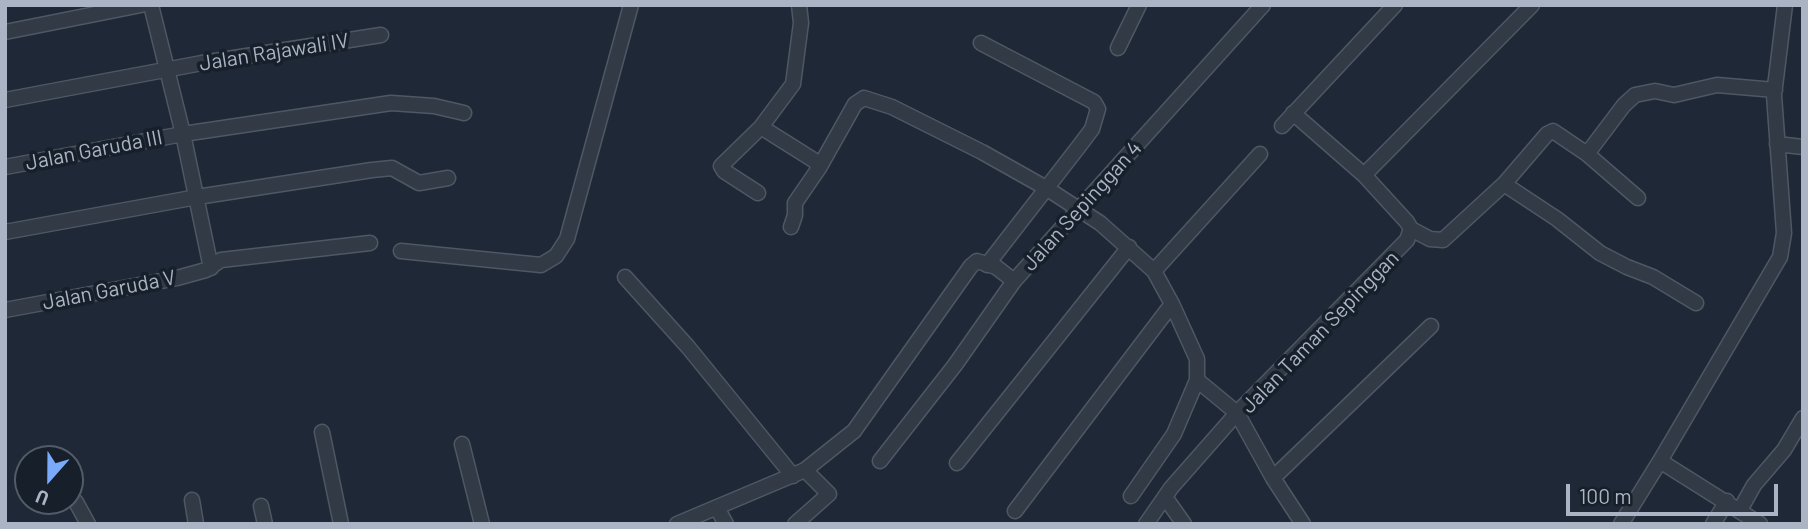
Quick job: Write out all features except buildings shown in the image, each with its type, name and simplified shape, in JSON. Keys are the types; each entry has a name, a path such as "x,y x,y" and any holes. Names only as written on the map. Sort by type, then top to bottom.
{"street":[{"path":"5,32 141,5"},
{"path":"151,5 183,134 211,268"},
{"path":"401,251 541,265 556,256 567,239 631,5"},
{"path":"758,193 724,171 721,166 761,127 793,84 802,23 799,5"},
{"name":"Jalan Sepinggan 4","path":"799,473 854,431 971,266 977,261 996,267 1014,281 1264,5"},
{"path":"1282,126 1395,5"},
{"path":"1364,175 1532,5"},
{"path":"1621,524 1780,257 1784,233 1775,90 1785,5"},
{"path":"1118,48 1136,6"},
{"name":"Jalan Rajawali IV","path":"5,100 241,57 381,35"},
{"path":"981,43 1094,102 1098,109 1092,130 987,265"},
{"path":"1587,154 1635,95 1655,91 1674,94 1717,85 1775,90"},
{"path":"791,227 795,203 855,104 864,98 892,107 982,152 1046,188 1100,223 1154,271 1197,359 1200,382 1174,434 1131,496"},
{"name":"Jalan Garuda III","path":"5,167 183,134 391,103 434,106 464,113"},
{"name":"Jalan Taman Sepinggan","path":"1293,113 1364,175 1411,229 1407,240 1237,413 1273,478 1303,524"},
{"path":"761,127 815,160 819,167"},
{"path":"1411,229 1430,239 1443,240 1504,184 1547,134 1553,131 1587,154 1639,198"},
{"path":"1777,144 1803,148"},
{"path":"1154,271 1260,154"},
{"path":"5,232 197,197 386,168 392,168 419,183 448,178"},
{"path":"1504,184 1557,219 1600,253 1653,277 1696,303"},
{"name":"Jalan Garuda V","path":"5,310 177,278 211,268 221,260 370,243"},
{"path":"957,463 1129,247"},
{"path":"625,277 799,473 829,494 795,524"},
{"path":"880,461 955,365 1014,281"},
{"path":"1015,511 1172,304"},
{"path":"1273,478 1431,326"},
{"path":"1146,524 1165,497 1237,413 1200,382"},
{"path":"1740,510 1754,485 1784,450 1803,418"},
{"path":"322,432 341,524"},
{"path":"462,444 482,524"},
{"path":"1660,461 1760,524"},
{"path":"677,524 799,473"},
{"path":"1165,497 1184,524"},
{"path":"192,500 196,524"},
{"path":"1713,524 1727,501"},
{"path":"261,506 265,524"},
{"path":"717,508 726,524"}]}
